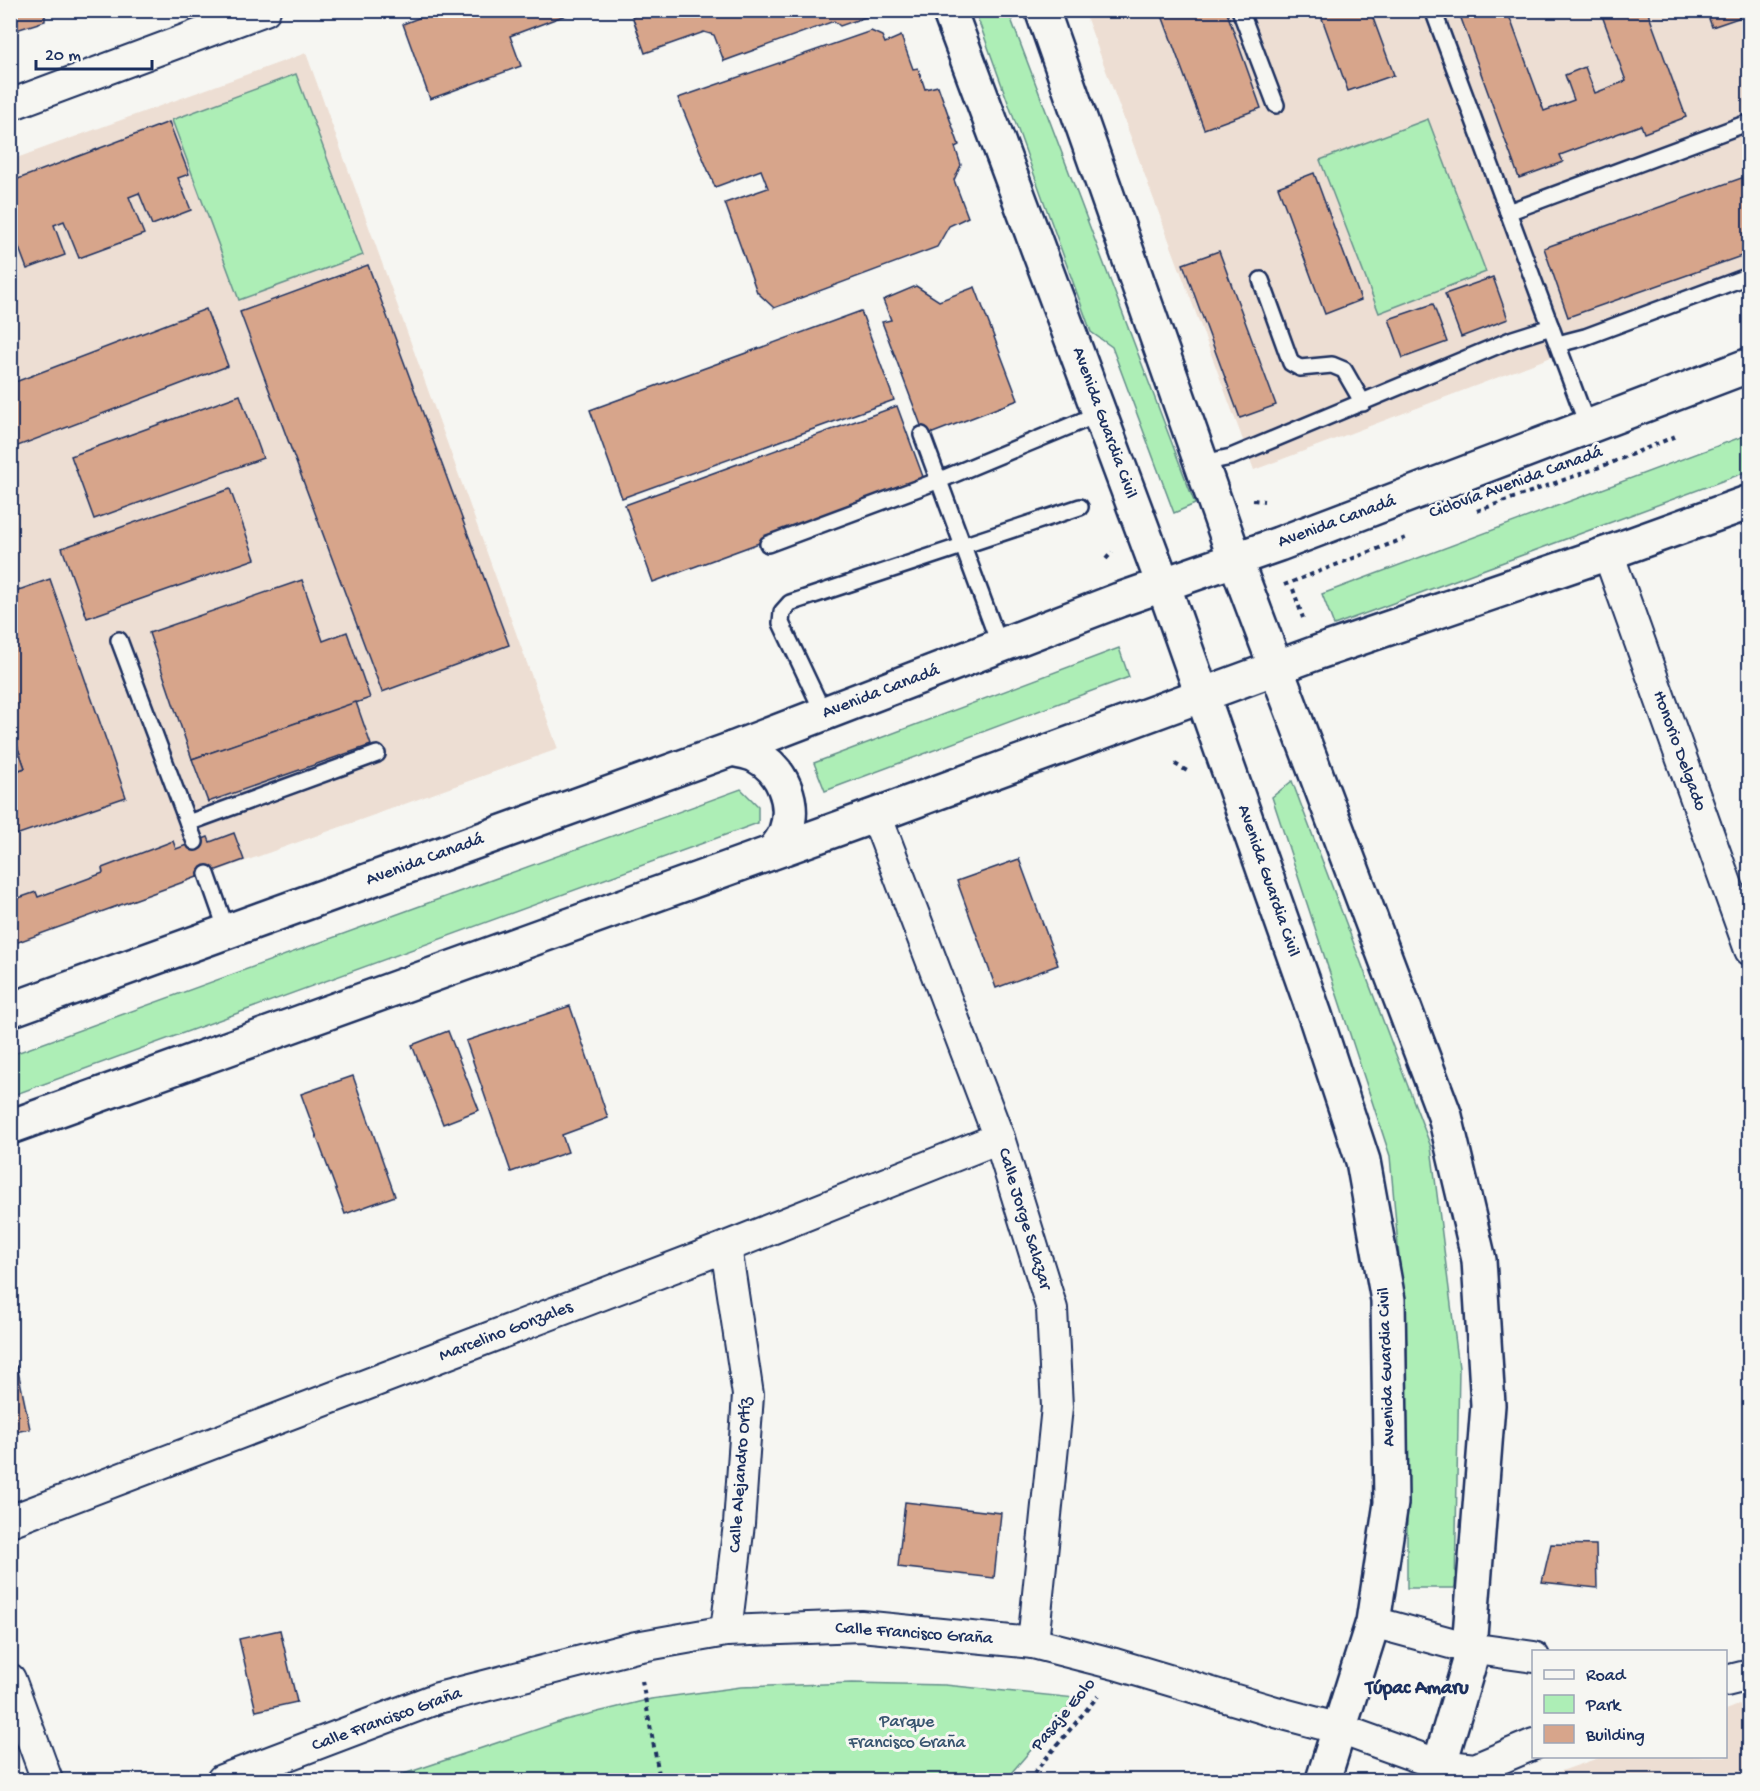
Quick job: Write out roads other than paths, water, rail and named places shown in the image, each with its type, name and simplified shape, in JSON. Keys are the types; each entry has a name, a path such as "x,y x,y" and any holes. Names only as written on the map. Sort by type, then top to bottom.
{"main road":[{"name":"Avenida Guardia Civil","path":"949,10 1163,584 1315,1015 1363,1161 1388,1300 1391,1503 1372,1622 1323,1780"},
{"path":"1042,10 1275,669 1445,1116 1479,1260 1488,1405 1469,1647 1470,1661 1438,1773"},
{"name":"Avenida Canadá","path":"10,1010 732,749 1163,584 1749,365"},
{"path":"10,1127 1275,669 1608,554 1749,502"},
{"path":"732,749 754,755 772,767 785,786 790,808 786,831 774,851"}],"street":[{"path":"10,105 265,10"},
{"name":"Honorio Delgado","path":"1608,554 1742,904 1749,950"},
{"name":"Calle Jorge Salazar","path":"876,815 999,1138 1052,1309 1057,1407 1033,1643"},
{"name":"Marcelino Gonzales","path":"10,1521 726,1248 999,1138"},
{"name":"Calle Alejandro Ortíz","path":"726,1248 748,1395 739,1524 726,1631"},
{"path":"1372,1622 1469,1647 1532,1657"},
{"name":"Calle Francisco Graña","path":"222,1780 438,1698 636,1647 726,1631 861,1626 1033,1643 1340,1728 1438,1773 1475,1769 1532,1744"},
{"path":"1727,1680 1749,1675"},
{"path":"10,1679 47,1780"}],"lane":[{"path":"1239,10 1276,105"},
{"path":"1433,10 1588,427"},
{"path":"1508,212 1749,122"},
{"path":"1558,344 1585,337 1746,277"},
{"path":"1261,280 1291,363 1300,368 1332,365 1344,370 1363,403"},
{"path":"1203,463 1231,457 1513,339 1551,327"},
{"path":"768,544 939,480 1101,413"},
{"path":"922,435 1000,646"},
{"path":"824,714 780,623 782,612 790,603 1080,507"},
{"path":"119,640 195,842"},
{"path":"188,823 377,754"},
{"path":"207,874 227,931"}],"district":[{"name":"Túpac Amaru","path":"1417,1689"}],"park label":[{"name":"Parque Francisco Graña","path":"907,1732"}]}
